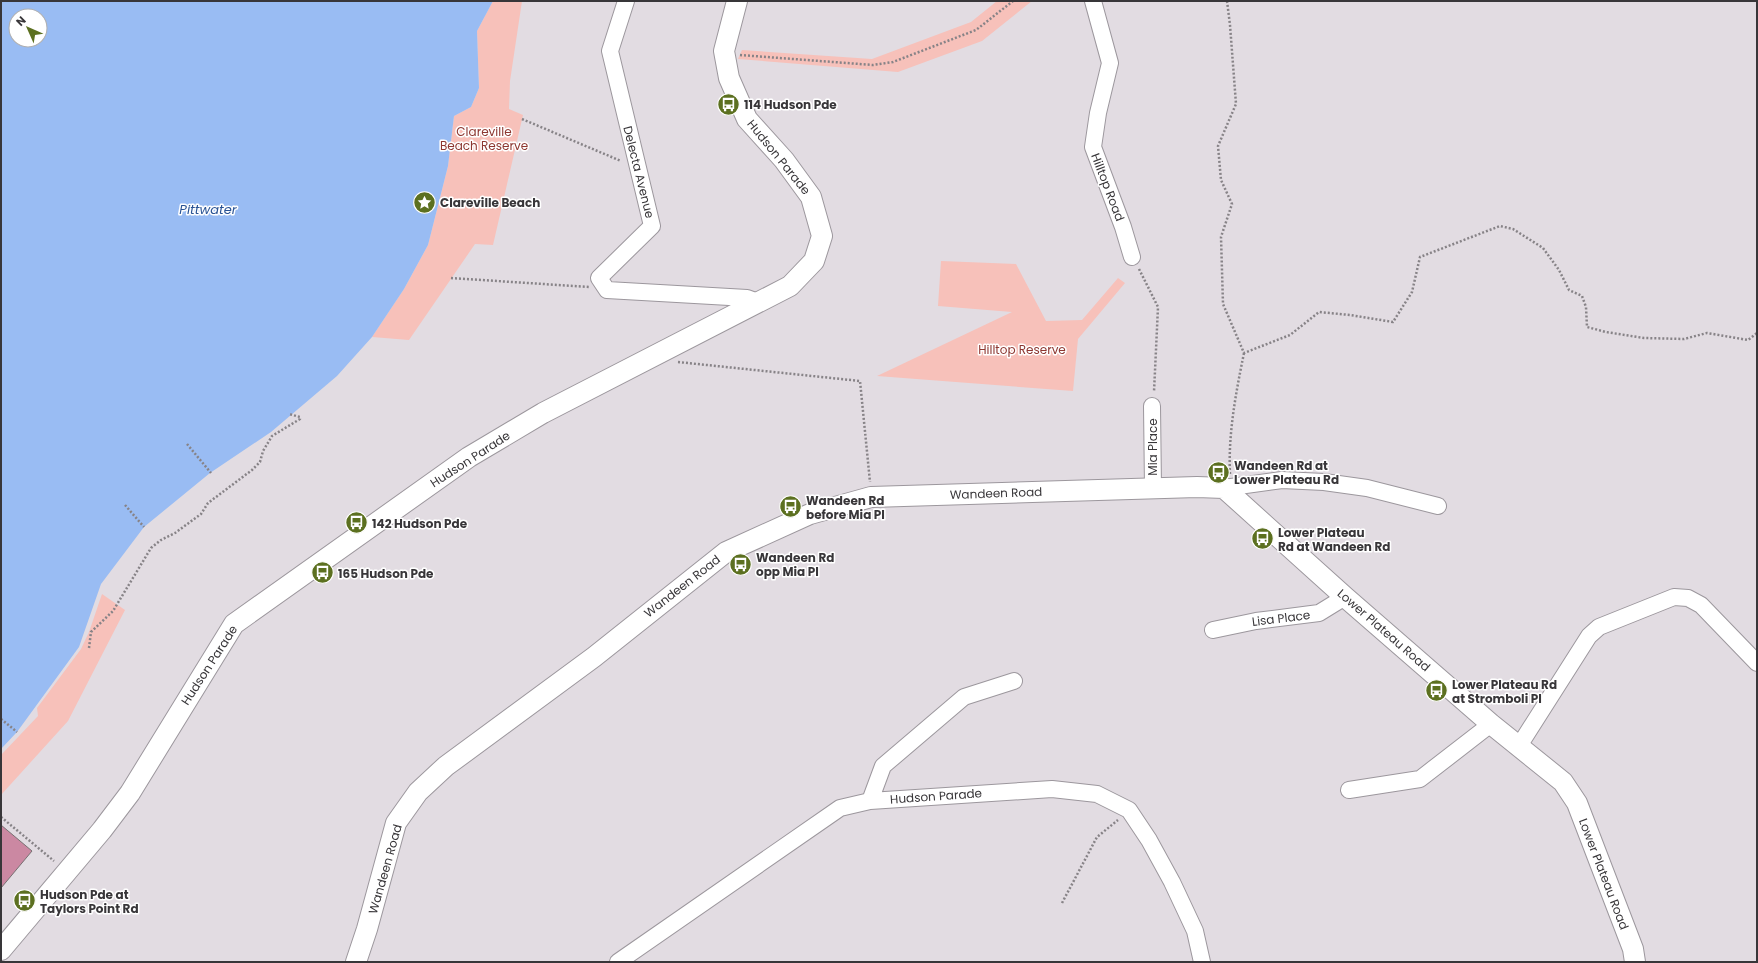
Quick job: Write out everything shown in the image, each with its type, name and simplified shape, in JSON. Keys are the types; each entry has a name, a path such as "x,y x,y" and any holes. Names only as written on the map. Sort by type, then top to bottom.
{"street":[{"name":"Delecta Avenue","path":"602,282 599,278 652,226 610,51 626,1"},
{"name":"Hudson Parade","path":"1,950 102,830 130,793 234,624 469,457 543,413 790,286 814,261 822,236 811,197 784,160 747,118 729,78 724,51 737,1"},
{"name":"Hilltop Road","path":"1093,1 1110,63 1098,113 1093,146 1124,227 1132,257"},
{"path":"602,282 607,290 747,298 758,302"},
{"name":"Mia Place","path":"1152,406 1153,488"},
{"name":"Wandeen Road","path":"356,962 368,929 396,823 418,792 446,766 594,656 726,552 810,514 871,497 1227,487 1282,480 1324,482 1367,488 1438,506"},
{"name":"Lower Plateau Road","path":"1227,487 1345,597 1491,724 1563,782 1577,803 1633,949 1635,962"},
{"name":"Lisa Place","path":"1213,630 1256,621 1319,613 1345,597"},
{"path":"1519,746 1590,636 1599,627 1674,597 1688,598 1701,605 1754,653"},
{"path":"870,801 882,766 952,707 964,698 1014,681"},
{"path":"1349,790 1420,779 1491,724"},
{"name":"Hudson Parade","path":"618,962 840,808 870,801 1052,789 1097,794 1129,811 1149,840 1172,882 1195,930 1202,962"}],"path":[{"path":"724,51 740,55 873,65 893,62 976,30 1013,1"},
{"path":"1227,1 1236,104 1218,146 1221,180 1232,204 1221,237 1221,270 1223,304 1244,354 1235,400 1227,487"},
{"path":"522,119 638,168"},
{"path":"1244,354 1290,336 1318,312 1350,315 1393,322 1412,292 1420,257 1500,226 1513,229 1543,248 1569,290 1582,296 1586,307 1587,327 1606,332 1644,338 1684,340 1707,333 1748,340 1757,333"},
{"path":"1132,257 1146,281 1158,307 1152,406"},
{"path":"451,278 591,287 602,282"},
{"path":"646,359 860,381 871,497"},
{"path":"89,648 91,632 113,611 151,548 160,540 175,533 201,514 208,503 252,470 260,462 263,451 272,436 300,419 300,417 289,414"},
{"path":"187,444 210,473"},
{"path":"125,505 144,527"},
{"path":"1,719 17,732"},
{"path":"1062,903 1097,837 1129,811"},
{"path":"1,817 58,864"}],"green space":[{"name":"Clareville Beach Reserve","path":"493,1 522,1 510,81 509,109 523,115 493,245 475,244 409,340 372,337 404,289 428,245 448,166 454,116 471,107 479,88 477,31"},
{"path":"997,1 1032,1 982,41 898,72 738,59 742,50 872,59 971,22"},
{"name":"Hilltop Reserve","path":"941,261 1016,264 1046,321 1082,320 1118,278 1125,283 1078,339 1073,391 877,376 1012,312 938,306"},
{"path":"102,594 125,610 68,721 1,795 1,755 38,716 37,708 81,649 89,632"}],"water":[{"name":"Pittwater","path":"1,1 493,1 477,31 479,88 471,107 454,116 448,166 428,245 404,289 372,337 337,376 271,432 210,473 144,527 101,584 79,647 17,732 1,749"}],"building":[{"path":"1,825 32,851 1,888"}],"place":[{"name":"114 Hudson Pde","path":"729,104"},
{"name":"Clareville Beach","path":"425,202"},
{"name":"Wandeen Rd at Lower Plateau Rd","path":"1219,472"},
{"name":"Wandeen Rd before Mia Pl","path":"790,507"},
{"name":"142 Hudson Pde","path":"356,523"},
{"name":"Lower Plateau Rd at Wandeen Rd","path":"1263,539"},
{"name":"Wandeen Rd opp Mia Pl","path":"740,564"},
{"name":"165 Hudson Pde","path":"322,573"},
{"name":"Lower Plateau Rd at Stromboli Pl","path":"1437,691"},
{"name":"Hudson Pde at Taylors Point Rd","path":"24,901"}]}
